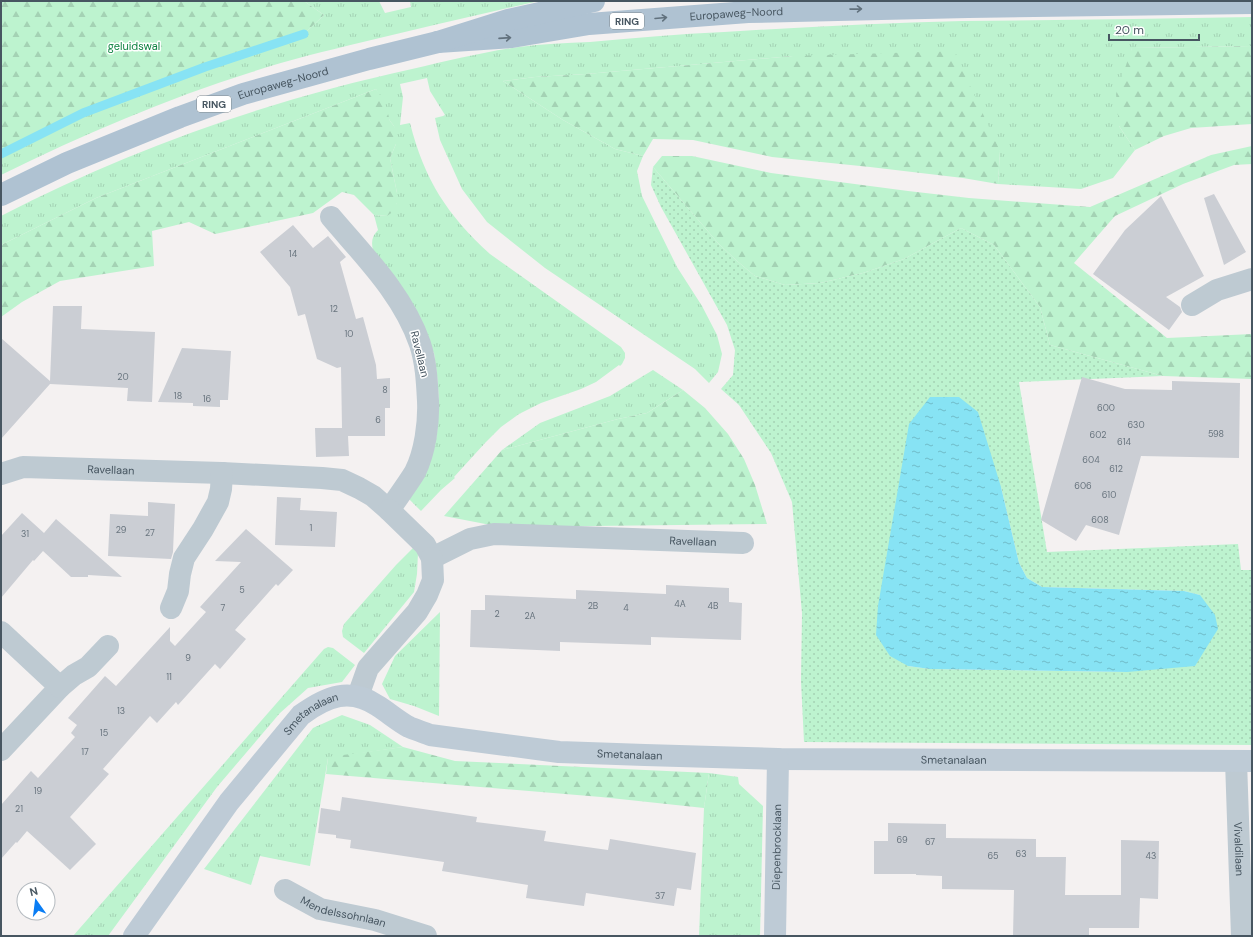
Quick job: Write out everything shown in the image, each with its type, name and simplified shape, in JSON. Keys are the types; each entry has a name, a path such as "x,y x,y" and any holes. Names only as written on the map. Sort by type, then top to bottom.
{"main road":[{"name":"Europaweg-Noord","path":"1,195 74,161 180,117 243,94 353,63 438,42 508,20 594,1"},
{"name":"Europaweg-Noord","path":"438,42 512,38 589,24 748,12 952,7 1252,3"}],"street":[{"name":"Ravellaan","path":"331,217 384,279 404,309 418,339 424,364 427,385 428,418 422,452 415,471 389,510"},
{"path":"1192,305 1216,290 1252,279"},
{"name":"Ravellaan","path":"1,474 23,467 222,473 342,480 373,496 424,545 432,558 470,539 494,534 743,543"},
{"path":"171,608 178,591 184,558 218,502 222,473"},
{"path":"358,696 368,668 417,612 427,595 433,580 432,558"},
{"path":"1,632 60,687"},
{"path":"1,750 60,687 88,667 108,646"},
{"name":"Smetanalaan","path":"134,936 229,802 301,715 314,705 345,694 358,696 377,705 410,727 430,735 559,752 778,759 1244,761"},
{"name":"Diepenbrocklaan","path":"775,936 778,759"},
{"name":"Vivaldilaan","path":"1242,936 1244,761"},
{"name":"Mendelssohnlaan","path":"285,890 320,909 375,920 426,936"}],"green space":[{"name":"geluidswal","path":"1,1 304,1 324,15 304,34 205,67 83,113 1,154"},
{"path":"304,1 379,1 385,13 411,7 410,1 539,1 335,49 252,72 156,106 93,132 1,175 1,154 83,113 205,67 304,34 324,15"},
{"path":"1252,17 1252,46 1132,48 1119,126 1135,150 1113,178 1081,189 998,184 1000,151 793,56 535,77 503,81 563,120 615,149 643,156 637,171 642,196 677,267 702,306 717,335 722,354 718,372 709,383 695,369 545,268 487,222 462,189 440,140 435,118 445,115 430,91 427,78 400,84 403,97 400,125 410,123 422,162 430,179 449,210 461,225 490,254 621,347 625,353 625,358 620,366 619,365 596,382 541,403 519,414 501,427 454,477 455,478 421,511 409,499 433,451 437,434 439,400 437,375 434,353 373,250 372,239 378,230 374,215 387,216 397,203 397,193 390,158 396,144 394,126 390,121 376,89 96,198 1,245 1,216 100,169 150,148 254,111 306,96 359,81 492,51 545,44 843,25 962,21"},
{"path":"1252,46 1252,124 1191,128 1164,136 1135,150 1119,126 1116,94 1132,48"},
{"path":"954,51 1000,151 998,184 963,178 772,157 693,140 653,139 643,156 615,149 563,120 503,81 535,77 793,56"},
{"path":"376,89 385,103 390,121 397,133 396,144 390,158 397,193 397,203 394,211 387,216 374,215 354,195 342,192 313,213 215,234 189,222 152,231 154,266 60,281 22,302 1,317 1,245 96,198"},
{"path":"1252,146 1252,164 1234,165 1183,184 1115,216 1074,263 1167,338 1252,334 1252,379 1163,376 1050,345 1040,307 994,245 961,228 904,259 863,273 820,283 785,285 755,276 718,243 653,167 662,156 692,156 771,173 908,191 969,198 1090,207 1211,155"},
{"path":"653,167 718,243 737,261 755,276 785,285 820,283 863,273 904,259 961,228 994,245 1040,307 1050,345 1163,376 1019,382 1047,552 1238,544 1241,570 1252,570 1252,745 804,742 801,681 802,613 792,502 771,453 739,405 721,389 733,375 735,350 727,325 661,207 651,185","holes":["1001,487 1019,563 1027,578 1042,587 1184,591 1200,595 1127,672 930,669 908,666"]},
{"path":"653,370 683,390 647,413 618,419 502,450 540,423 610,396"},
{"path":"683,390 705,408 728,434 744,459 755,485 767,524 501,527 444,516 502,450 618,419 647,413"},
{"path":"415,546 418,553 414,592 364,653 343,637 342,631 344,624 396,565"},
{"path":"440,612 439,716 414,706 390,699 382,684 395,656"},
{"path":"328,647 333,648 355,665 342,682 308,688 280,713 217,787 108,936 73,936 324,649"},
{"path":"342,715 370,725 403,747 328,758 310,866 260,856 251,885 204,869 313,728"},
{"path":"403,747 455,761 709,773 704,808 601,797 326,774 328,757"},
{"path":"709,773 738,777 739,784 763,806 760,936 699,936 704,808"}],"water":[{"path":"930,397 959,397 978,412 1001,487 1019,563 1027,578 1042,587 1184,591 1200,595 1215,615 1218,629 1195,666 1127,672 930,669 908,666 890,656 876,635 878,606 909,424"}],"building":[{"path":"1214,194 1246,252 1224,265 1204,198"},
{"path":"1161,196 1204,276 1166,297 1180,307 1182,312 1169,330 1093,274 1125,230"},
{"path":"293,225 313,248 328,236 346,257 340,262 356,319 363,317 376,365 377,379 390,378 390,408 385,408 385,436 348,436 349,456 316,457 315,428 342,428 341,367 337,368 317,359 305,314 298,316 290,287 260,252"},
{"path":"53,306 82,306 81,329 155,332 152,402 127,401 128,388 50,384 1,439 1,338 50,381"},
{"path":"182,348 231,351 228,400 220,400 220,407 193,406 193,403 158,402"},
{"path":"1082,377 1125,389 1172,390 1172,381 1240,383 1239,458 1141,456 1119,535 1086,525 1076,541 1041,520"},
{"path":"277,497 301,498 300,510 337,512 335,547 275,545"},
{"path":"148,502 175,504 173,552 171,559 108,556 110,514 148,516"},
{"path":"22,513 44,533 56,519 122,577 88,575 88,577 71,577 43,551 34,561 33,560 1,598 1,536"},
{"path":"246,529 293,570 278,586 276,584 235,630 246,639 220,669 215,664 178,705 176,702 157,723 150,716 103,769 109,774 70,817 96,844 70,870 27,831 1,859 1,805 31,771 38,778 75,737 71,733 77,725 68,718 105,676 116,686 170,627 170,641 175,646 206,612 200,607 241,562 215,561"},
{"path":"666,585 729,588 729,602 742,603 741,640 651,637 651,645 560,642 560,651 470,647 471,610 485,610 485,595 576,599 576,590 666,594"},
{"path":"342,797 477,817 476,822 546,831 544,841 608,850 610,839 696,853 691,890 677,888 674,906 586,893 584,906 526,898 528,885 442,871 444,862 350,848 351,840 336,838 336,835 318,833 321,808 340,811"},
{"path":"888,823 946,824 946,838 1036,839 1036,857 1066,857 1065,895 1121,895 1121,840 1159,841 1158,899 1140,898 1139,928 1089,928 1089,936 1013,936 1014,890 942,889 942,876 916,874 874,874 874,841 888,841"}],"waterway":[{"path":"1,154 83,113 205,67 304,34"}]}
